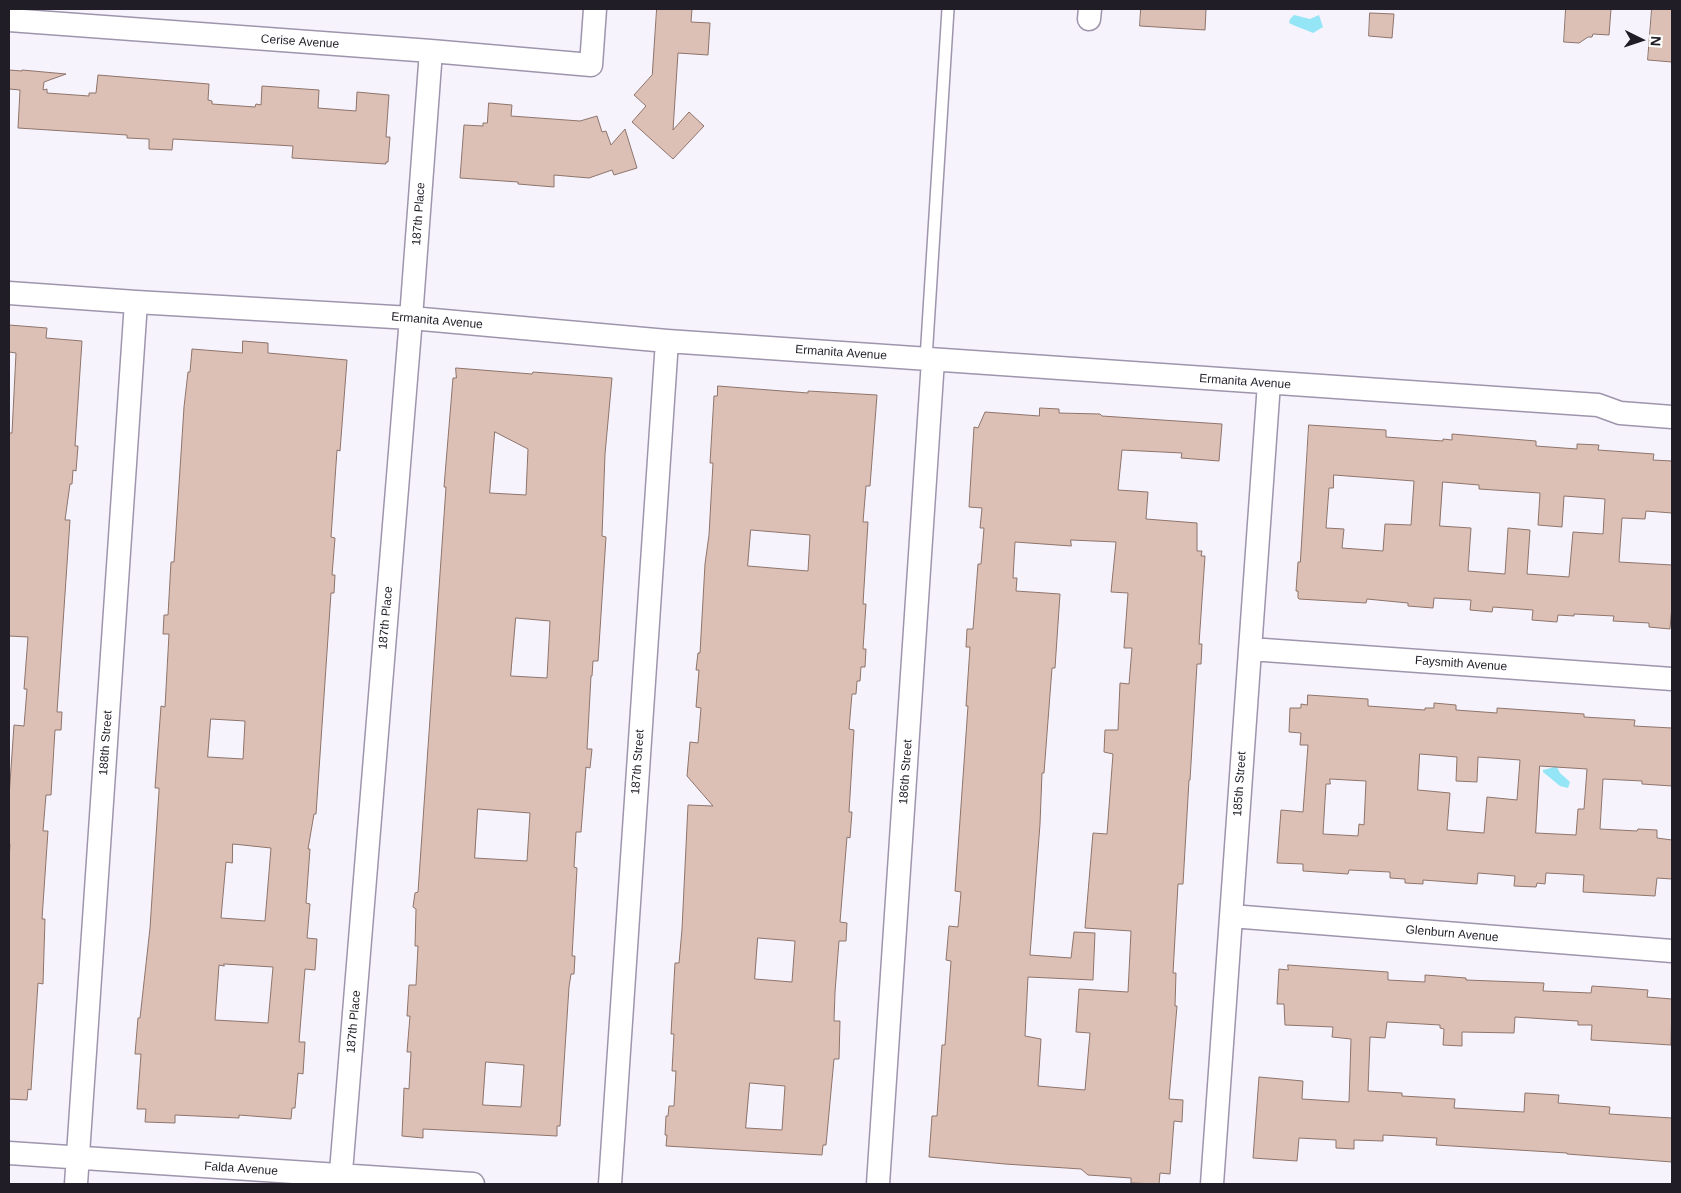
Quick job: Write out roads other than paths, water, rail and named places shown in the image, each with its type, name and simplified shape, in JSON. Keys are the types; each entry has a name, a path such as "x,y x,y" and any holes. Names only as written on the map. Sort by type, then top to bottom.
{"street":[{"name":"Cerise Avenue","path":"9,20 431,51 591,66 595,9"},
{"name":"187th Place","path":"341,1180 431,51"},
{"name":"Ermanita Avenue","path":"9,293 411,318 667,340 1598,405 1620,413 1672,417"},
{"name":"188th Street","path":"76,1184 136,302"},
{"name":"187th Street","path":"610,1184 667,340"},
{"name":"186th Street","path":"878,1184 930,359"},
{"name":"185th Street","path":"1212,1184 1269,383"},
{"name":"Faysmith Avenue","path":"1250,649 1672,679"},
{"name":"Glenburn Avenue","path":"1231,916 1672,951"},
{"name":"Falda Avenue","path":"9,1153 341,1180 473,1184"}],"lane":[{"path":"930,359 948,9"}],"water":[{"path":"1294,15 1310,19 1319,15 1323,27 1313,33 1295,26 1289,23"},
{"path":"1557,767 1560,773 1570,782 1568,788 1560,786 1543,772 1543,770"}]}
